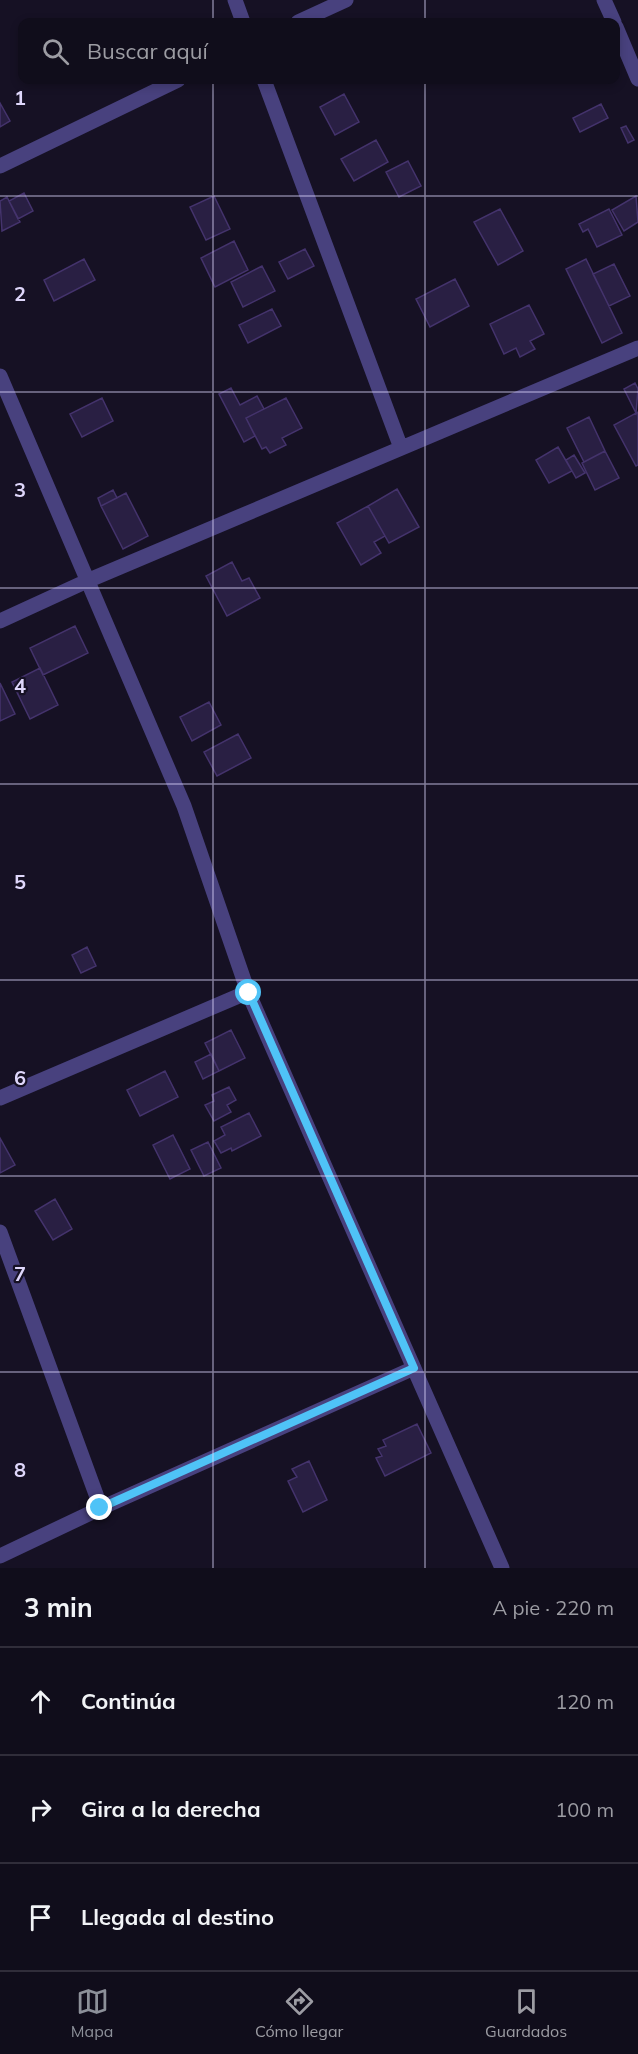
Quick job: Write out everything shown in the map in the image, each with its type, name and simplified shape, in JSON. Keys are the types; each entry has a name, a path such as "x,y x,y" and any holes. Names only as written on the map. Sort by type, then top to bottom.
{"street":[{"path":"235,0 242,18"},
{"path":"307,18 346,0"},
{"path":"604,0 612,18"},
{"path":"620,37 638,79"},
{"path":"0,166 170,84"},
{"path":"265,84 401,448"},
{"path":"0,621 87,581 638,348"},
{"path":"0,376 184,806 248,992 502,1568"},
{"path":"0,1098 248,992"},
{"path":"0,1232 100,1508"},
{"path":"0,1556 100,1508 414,1368"}],"building":[{"path":"344,94 359,122 335,135 320,107"},
{"path":"0,103 10,121 0,127"},
{"path":"601,104 608,118 580,132 573,118"},
{"path":"626,126 634,140 628,143 621,128"},
{"path":"376,140 388,162 354,181 341,159"},
{"path":"408,161 421,186 399,197 386,172"},
{"path":"24,193 33,211 18,219 9,201"},
{"path":"214,196 230,229 206,240 190,207"},
{"path":"636,196 638,222 624,231 612,210"},
{"path":"7,197 20,222 2,231 0,201"},
{"path":"500,209 523,251 498,265 474,222"},
{"path":"609,209 622,235 597,247 588,229 583,232 579,224"},
{"path":"234,241 248,270 215,287 201,258"},
{"path":"305,249 314,266 288,279 279,262"},
{"path":"84,259 95,280 54,301 44,280"},
{"path":"586,259 622,333 602,343 566,269"},
{"path":"614,264 630,296 609,306 593,274"},
{"path":"262,266 275,291 243,307 231,282"},
{"path":"455,279 469,306 430,327 416,299"},
{"path":"529,305 544,334 530,341 535,349 520,357 516,348 504,354 490,324"},
{"path":"272,309 281,326 248,343 239,325"},
{"path":"635,383 638,389 636,413 624,389"},
{"path":"231,388 240,405 257,396 264,409 246,418 255,436 244,442 219,394"},
{"path":"102,398 113,421 82,437 70,414"},
{"path":"286,398 302,428 282,438 286,445 270,453 266,447 262,449 246,418"},
{"path":"638,412 638,465 636,466 614,425"},
{"path":"589,417 605,451 584,462 567,428"},
{"path":"558,447 572,471 549,483 536,460"},
{"path":"605,451 619,478 595,490 582,463"},
{"path":"574,455 585,473 576,478 566,460"},
{"path":"397,489 419,527 389,543 368,506"},
{"path":"113,490 117,498 101,506 98,498"},
{"path":"126,493 148,536 123,549 101,506"},
{"path":"368,506 385,536 374,542 381,553 361,565 337,523"},
{"path":"232,562 242,581 249,578 260,598 227,616 206,576"},
{"path":"75,626 88,653 43,675 30,648"},
{"path":"40,668 58,705 30,719 12,682"},
{"path":"0,683 15,714 0,721"},
{"path":"209,702 221,725 192,741 180,717"},
{"path":"238,734 251,758 217,776 204,752"},
{"path":"87,947 96,966 81,973 72,955"},
{"path":"231,1030 245,1058 219,1071 205,1043"},
{"path":"211,1054 219,1071 203,1079 195,1062"},
{"path":"165,1071 178,1097 140,1116 127,1090"},
{"path":"229,1087 236,1100 227,1105 231,1112 214,1121 205,1105 214,1101 212,1095"},
{"path":"249,1113 261,1136 232,1151 231,1148 221,1153 214,1141 225,1135 221,1127"},
{"path":"173,1135 190,1169 170,1179 153,1145"},
{"path":"0,1138 15,1165 0,1173"},
{"path":"208,1142 221,1168 204,1176 191,1150"},
{"path":"55,1199 72,1229 53,1240 35,1211"},
{"path":"417,1424 431,1453 385,1476 376,1458 382,1456 378,1449 386,1446 383,1440"},
{"path":"309,1461 327,1500 303,1512 288,1481 297,1477 292,1469"}],"route":[{"path":"100,1508 414,1368 249,993"}]}
